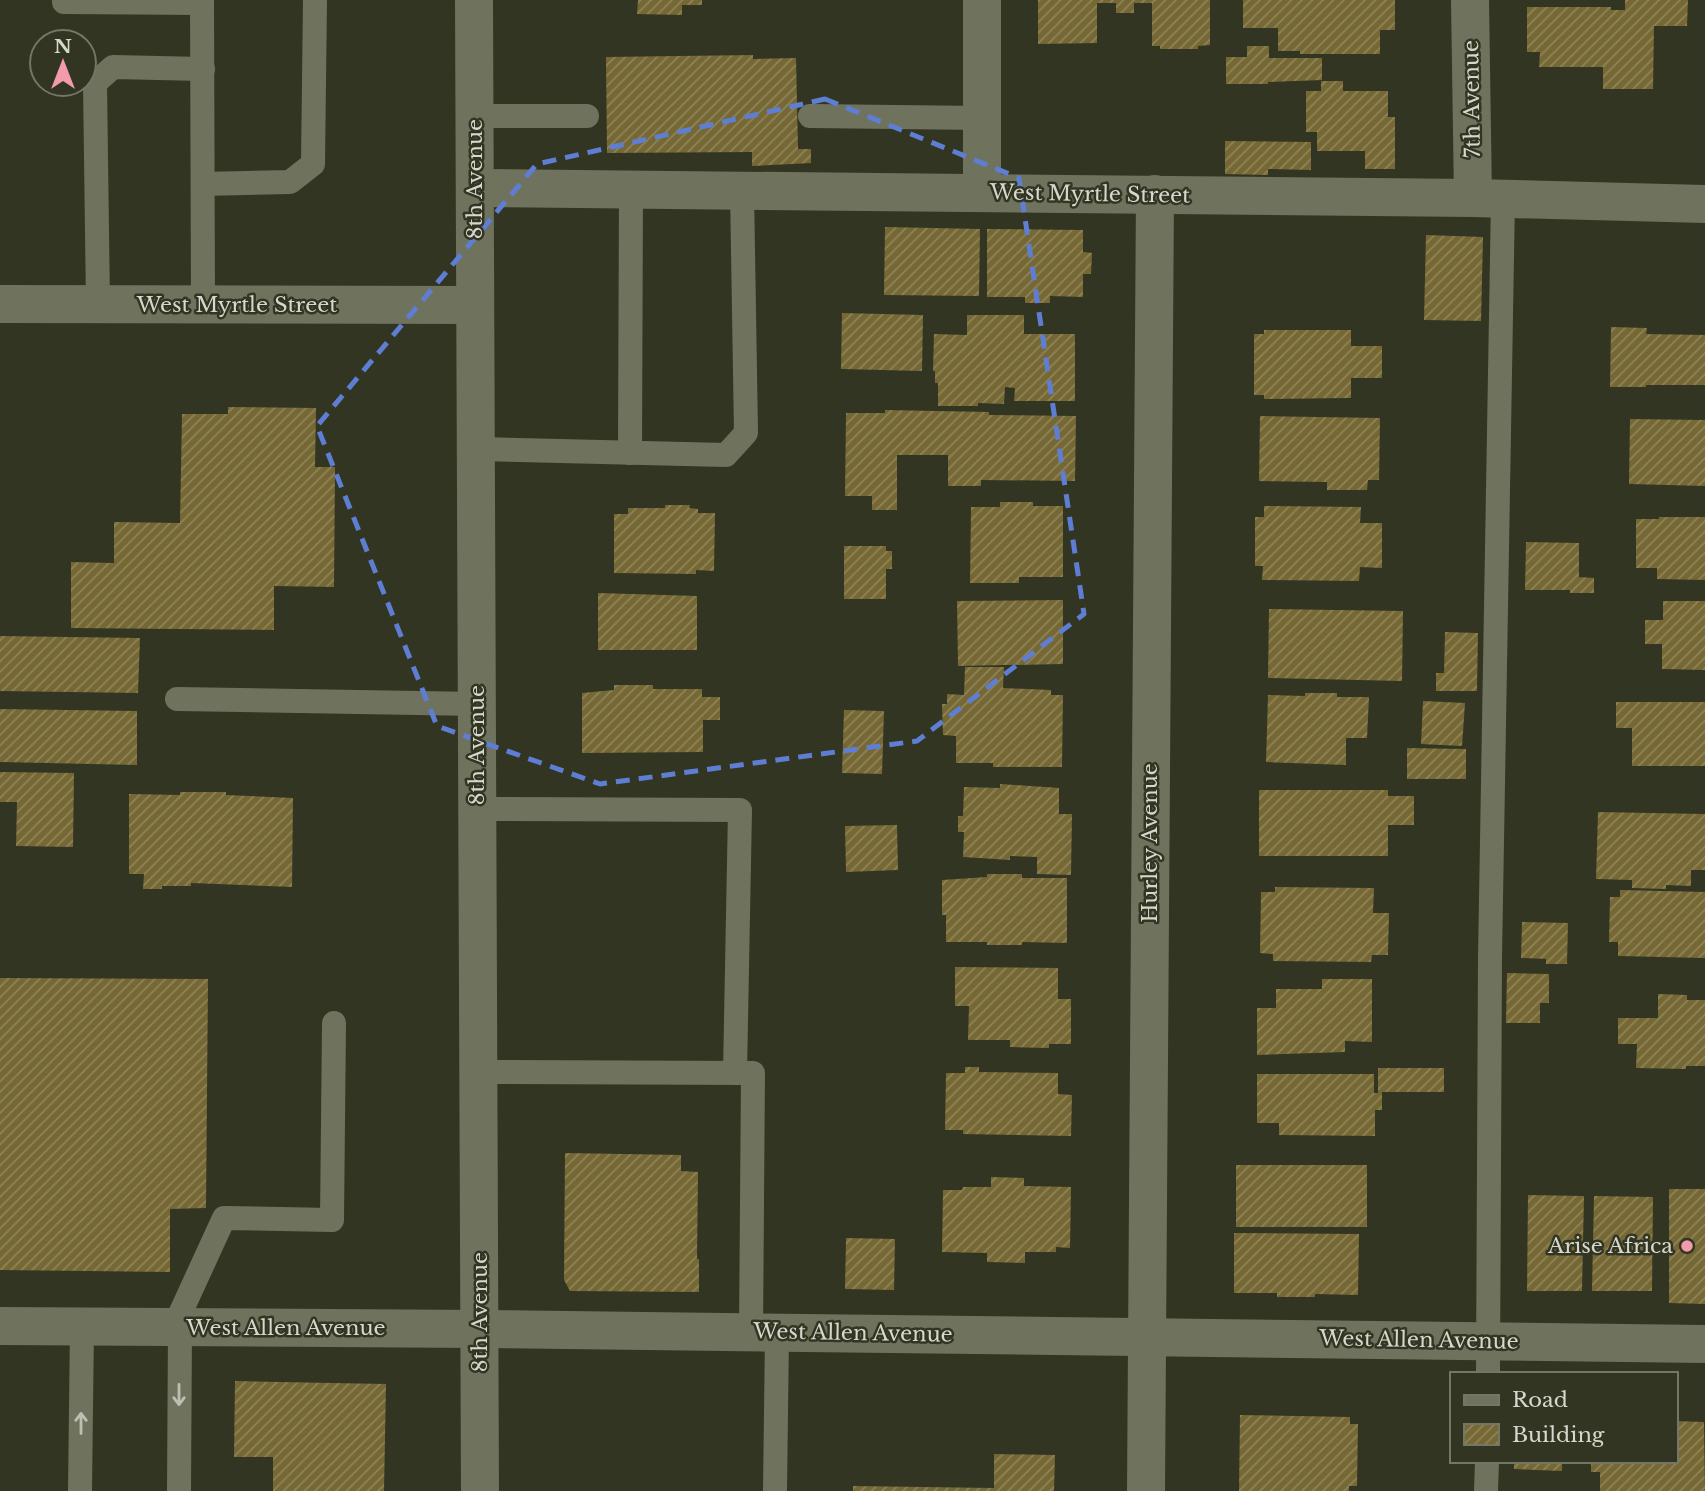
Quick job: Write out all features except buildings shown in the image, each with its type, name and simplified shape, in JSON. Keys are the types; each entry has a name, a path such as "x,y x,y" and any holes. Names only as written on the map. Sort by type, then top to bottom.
{"street":[{"name":"8th Avenue","path":"474,0 480,1491"},
{"path":"982,0 982,193"},
{"name":"7th Avenue","path":"1470,0 1488,198"},
{"name":"West Myrtle Street","path":"475,188 1488,198 1705,204"},
{"name":"Hurley Avenue","path":"1146,1491 1155,194"},
{"name":"West Myrtle Street","path":"0,304 475,305"},
{"name":"West Allen Avenue","path":"0,1326 1147,1336 1488,1357 1705,1344"}],"lane":[{"path":"64,0 202,1 203,305"},
{"path":"203,184 290,182 313,164 316,0"},
{"path":"98,305 95,83 113,67 203,69"},
{"path":"474,116 587,116"},
{"path":"810,116 982,118"},
{"path":"630,453 631,190"},
{"path":"476,449 726,455 746,433 742,190"},
{"path":"1488,198 1488,1357"},
{"path":"177,699 477,704"},
{"path":"478,809 740,810 735,1073"},
{"path":"179,1491 177,1327 224,1218 332,1220 334,1023"},
{"path":"480,1072 753,1073 764,1333 775,1491"},
{"path":"80,1491 82,1326"},
{"path":"1486,1491 1487,1463"}],"highlighted area":[{"path":"825,99 1019,178 1084,614 917,741 600,784 437,726 317,426 537,164"}],"place":[{"name":"Arise Africa","path":"1687,1246"}]}
